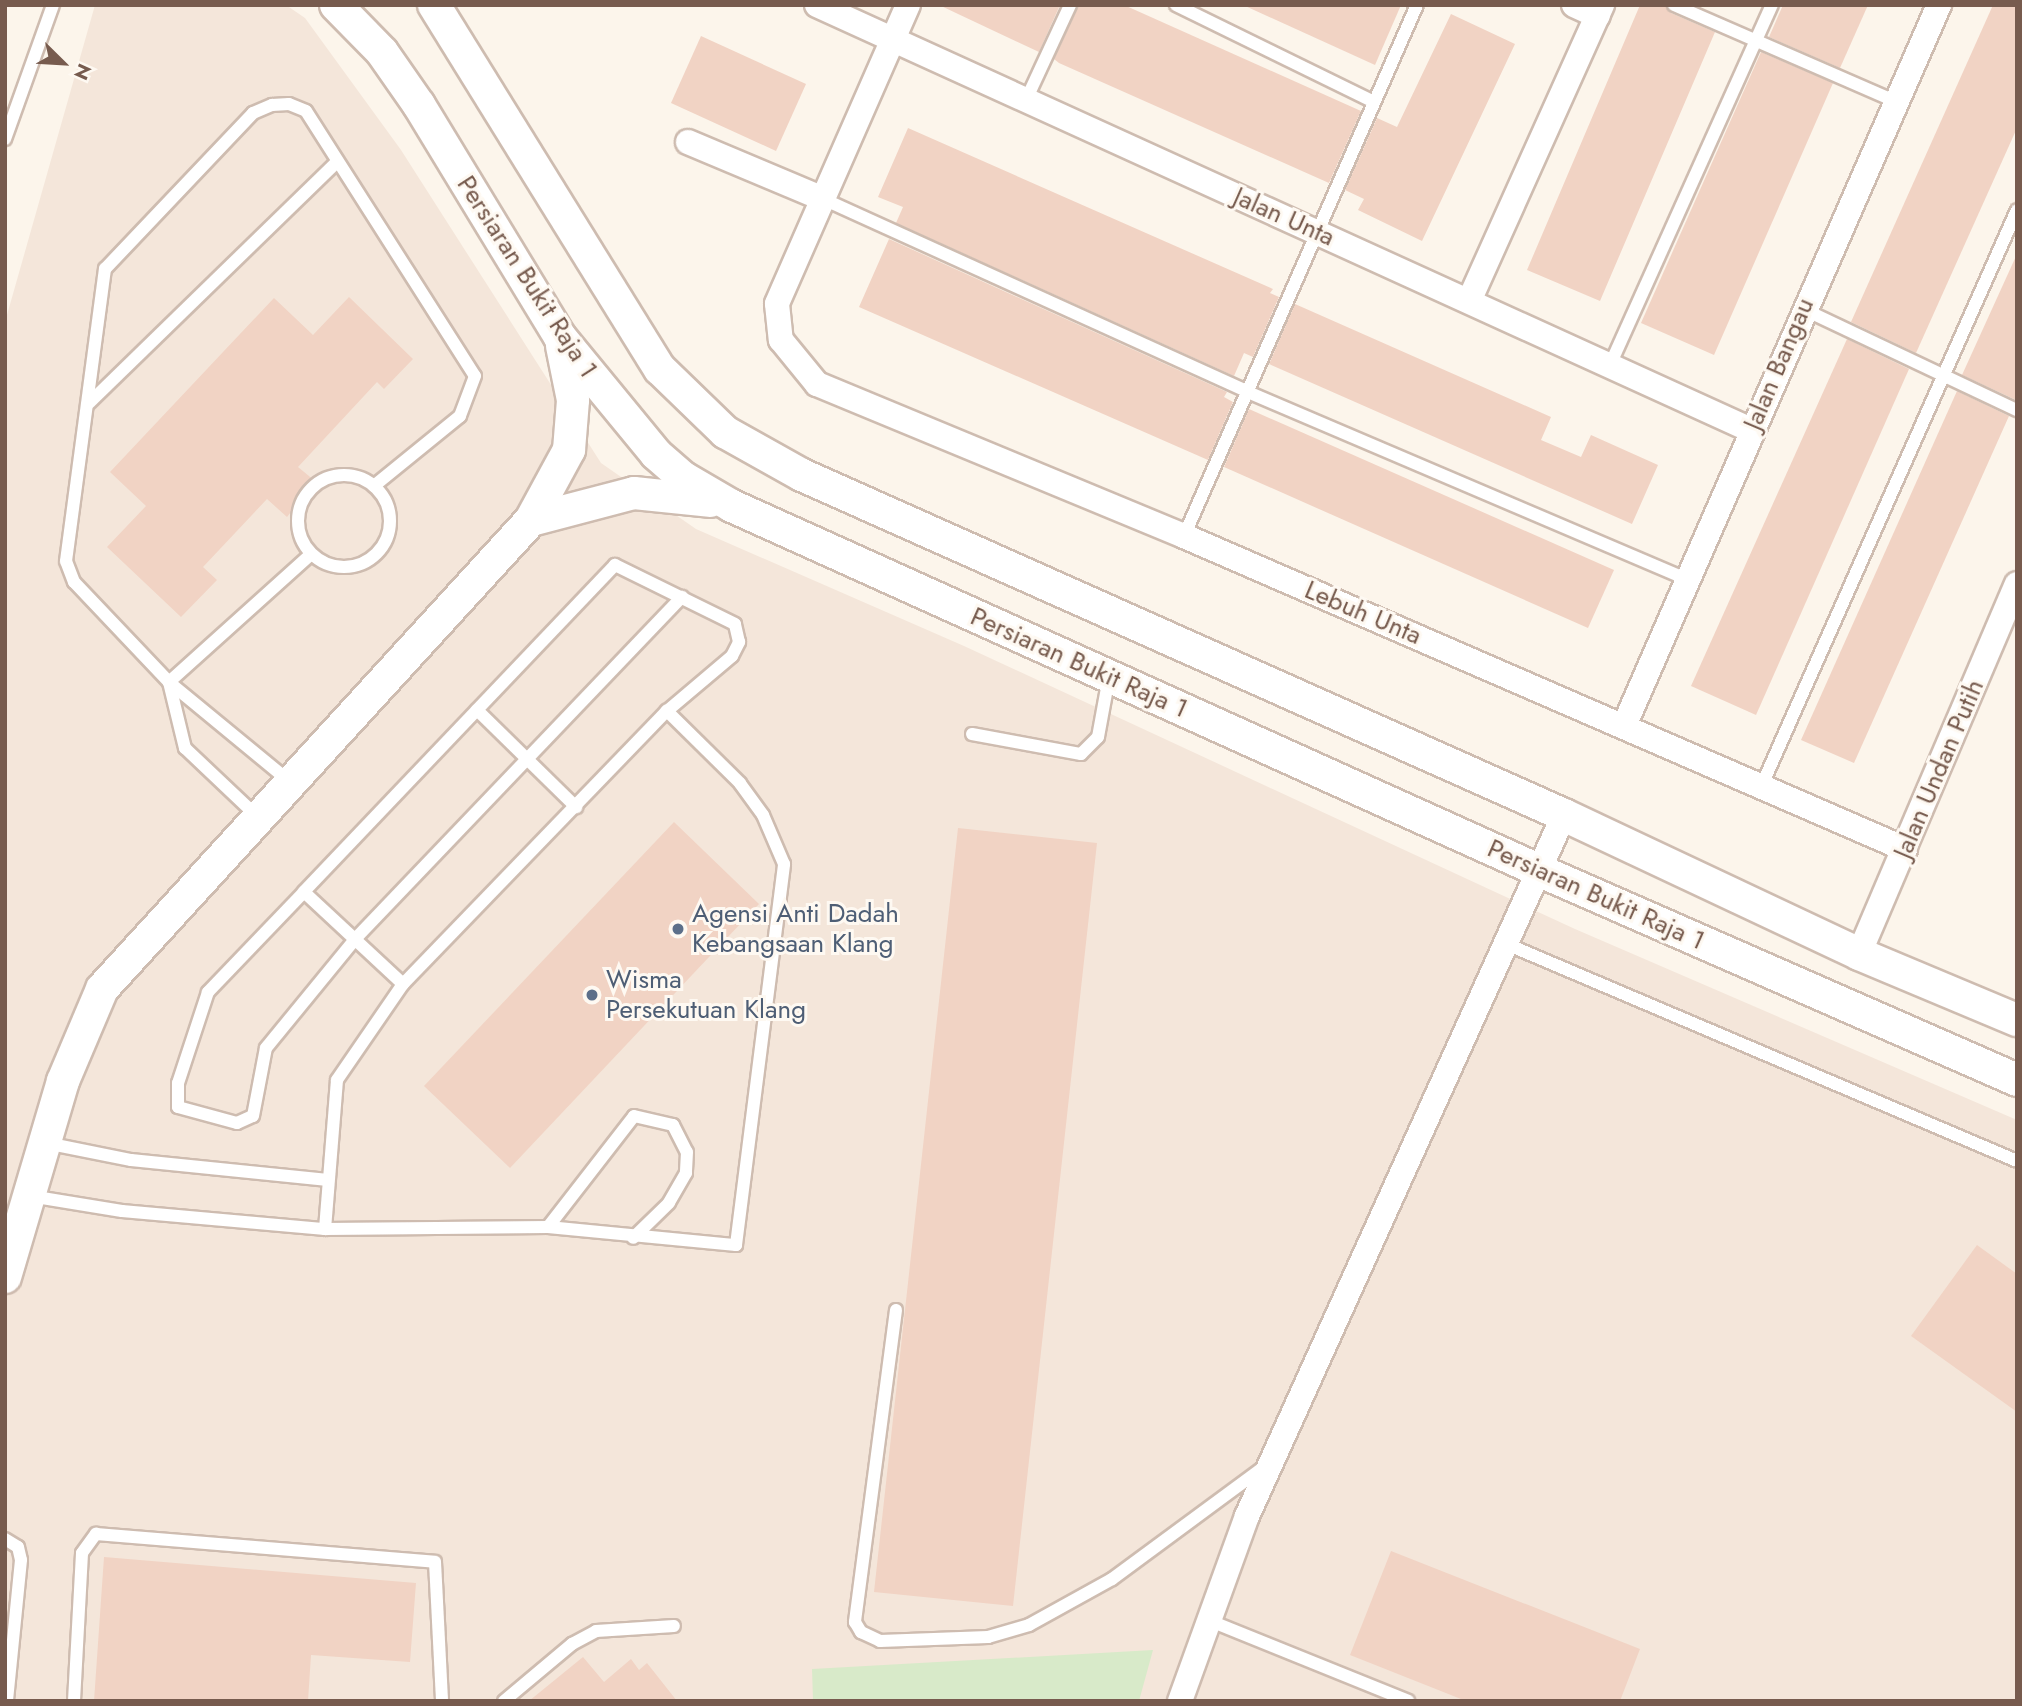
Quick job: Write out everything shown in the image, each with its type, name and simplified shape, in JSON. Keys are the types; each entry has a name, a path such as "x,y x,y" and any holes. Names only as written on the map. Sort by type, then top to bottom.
{"street":[{"name":"Persiaran Bukit Raja 1","path":"336,5 382,51 419,105 560,337 656,454 684,478 732,506 1538,870 2017,1080"},
{"path":"434,5 660,369 725,432 814,481 1564,815 1859,954 2017,1020"},
{"name":"Jalan Unta","path":"817,5 1751,430"},
{"path":"688,142 821,198 908,5"},
{"path":"1469,301 1600,10 1574,5"},
{"name":"Jalan Bangau","path":"1624,726 1685,578 1938,5"},
{"name":"Lebuh Unta","path":"821,198 777,304 780,340 817,384 1184,536 1905,849"},
{"path":"5,1277 63,1081 102,989 289,781 531,520 569,450 573,400 560,337"},
{"path":"531,520 634,493 664,492 732,506"},
{"name":"Jalan Undan Putih","path":"1859,954 2017,583"},
{"path":"1180,1701 1208,1620 1270,1462 1564,815"}],"lane":[{"path":"5,139 53,5"},
{"path":"1026,100 1070,5"},
{"path":"1176,5 1374,102"},
{"path":"1184,536 1417,5"},
{"path":"1674,5 1895,101"},
{"path":"1610,366 1772,5"},
{"path":"289,781 169,682 74,582 66,561 105,269 253,113 289,104 306,111 475,376 460,416 374,486"},
{"path":"89,403 337,162"},
{"path":"821,198 1248,391 1685,578"},
{"path":"1761,787 2017,210"},
{"path":"1803,309 2017,410"},
{"path":"345,475 374,486 384,497 390,526 378,553 344,567 311,554 298,526 300,510 316,485 345,475"},
{"path":"169,682 311,554"},
{"path":"324,1229 337,1080 403,984 667,711 732,656 739,642 735,624 682,597 615,565 208,992 178,1083 178,1107 237,1123 253,1116 265,1048 356,938 527,763 682,597"},
{"path":"972,734 1081,754 1098,737 1109,676"},
{"path":"169,682 185,748 257,816"},
{"path":"477,710 527,763 576,807"},
{"path":"29,1196 122,1211 324,1229 548,1227 633,1238 736,1245 784,864 763,815 740,783 667,711"},
{"path":"304,892 403,984"},
{"path":"1504,943 2017,1161"},
{"path":"548,1227 634,1116 673,1125 687,1152 686,1173 669,1203 633,1238"},
{"path":"46,1143 131,1160 328,1180"},
{"path":"896,1310 855,1622 861,1632 880,1641 988,1637 1029,1625 1112,1579 1270,1462"},
{"path":"74,1701 82,1553 96,1534 435,1562 442,1701"},
{"path":"5,1539 18,1547 21,1560 7,1701"},
{"path":"1208,1620 1408,1701"},
{"path":"504,1701 572,1644 596,1632 674,1626"}],"shaded area":[{"path":"95,5 286,5 305,18 401,150 601,463 696,529 964,646 1575,929 2017,1120 2017,1701 5,1701 5,322"}],"green space":[{"path":"1153,1650 1139,1701 813,1701 812,1669"}],"building":[{"path":"939,5 1060,5 1039,52"},
{"path":"1079,5 1124,5 1361,111 1329,183 1059,63 1054,59"},
{"path":"1243,5 1401,5 1375,65"},
{"path":"1640,5 1665,5 1671,13 1715,32 1600,301 1527,270"},
{"path":"1783,5 1868,5 1840,68 1769,37"},
{"path":"1993,5 2017,5 2017,128 1916,353 1851,322"},
{"path":"1451,14 1515,44 1422,241 1358,210 1364,199 1345,190 1377,118 1397,127"},
{"path":"701,36 806,84 776,151 671,103"},
{"path":"1761,52 1833,83 1714,355 1641,323"},
{"path":"908,128 1273,289 1270,293 1279,297 1253,357 1244,353 1234,376 896,223 903,207 878,197"},
{"path":"889,239 1227,392 1224,397 1233,402 1208,460 859,307"},
{"path":"2017,254 2017,398 2016,400 1962,375"},
{"path":"349,297 413,359 384,389 377,382 298,467 315,481 287,517 267,499 203,567 217,580 181,617 107,547 146,506 110,472 274,298 313,335"},
{"path":"1295,304 1551,417 1541,440 1581,457 1591,435 1658,465 1632,524 1269,364"},
{"path":"1847,339 1909,369 1756,715 1691,686"},
{"path":"1957,391 2009,416 1854,763 1801,740"},
{"path":"1249,409 1614,570 1588,628 1224,467"},
{"name":"Wisma Persekutuan Klang","path":"674,822 759,904 510,1168 424,1086"},
{"path":"958,828 1097,843 1013,1606 874,1592"},
{"path":"1977,1245 2017,1274 2017,1412 1911,1336"},
{"path":"1391,1551 1640,1649 1620,1701 1466,1701 1350,1655"},
{"path":"104,1557 416,1583 410,1662 311,1655 308,1701 94,1701"},
{"path":"583,1657 604,1682 631,1659 639,1670 647,1663 677,1701 529,1701"}],"place":[{"name":"Agensi Anti Dadah Kebangsaan Klang","path":"678,929"},
{"name":"Wisma Persekutuan Klang","path":"592,995"}]}
